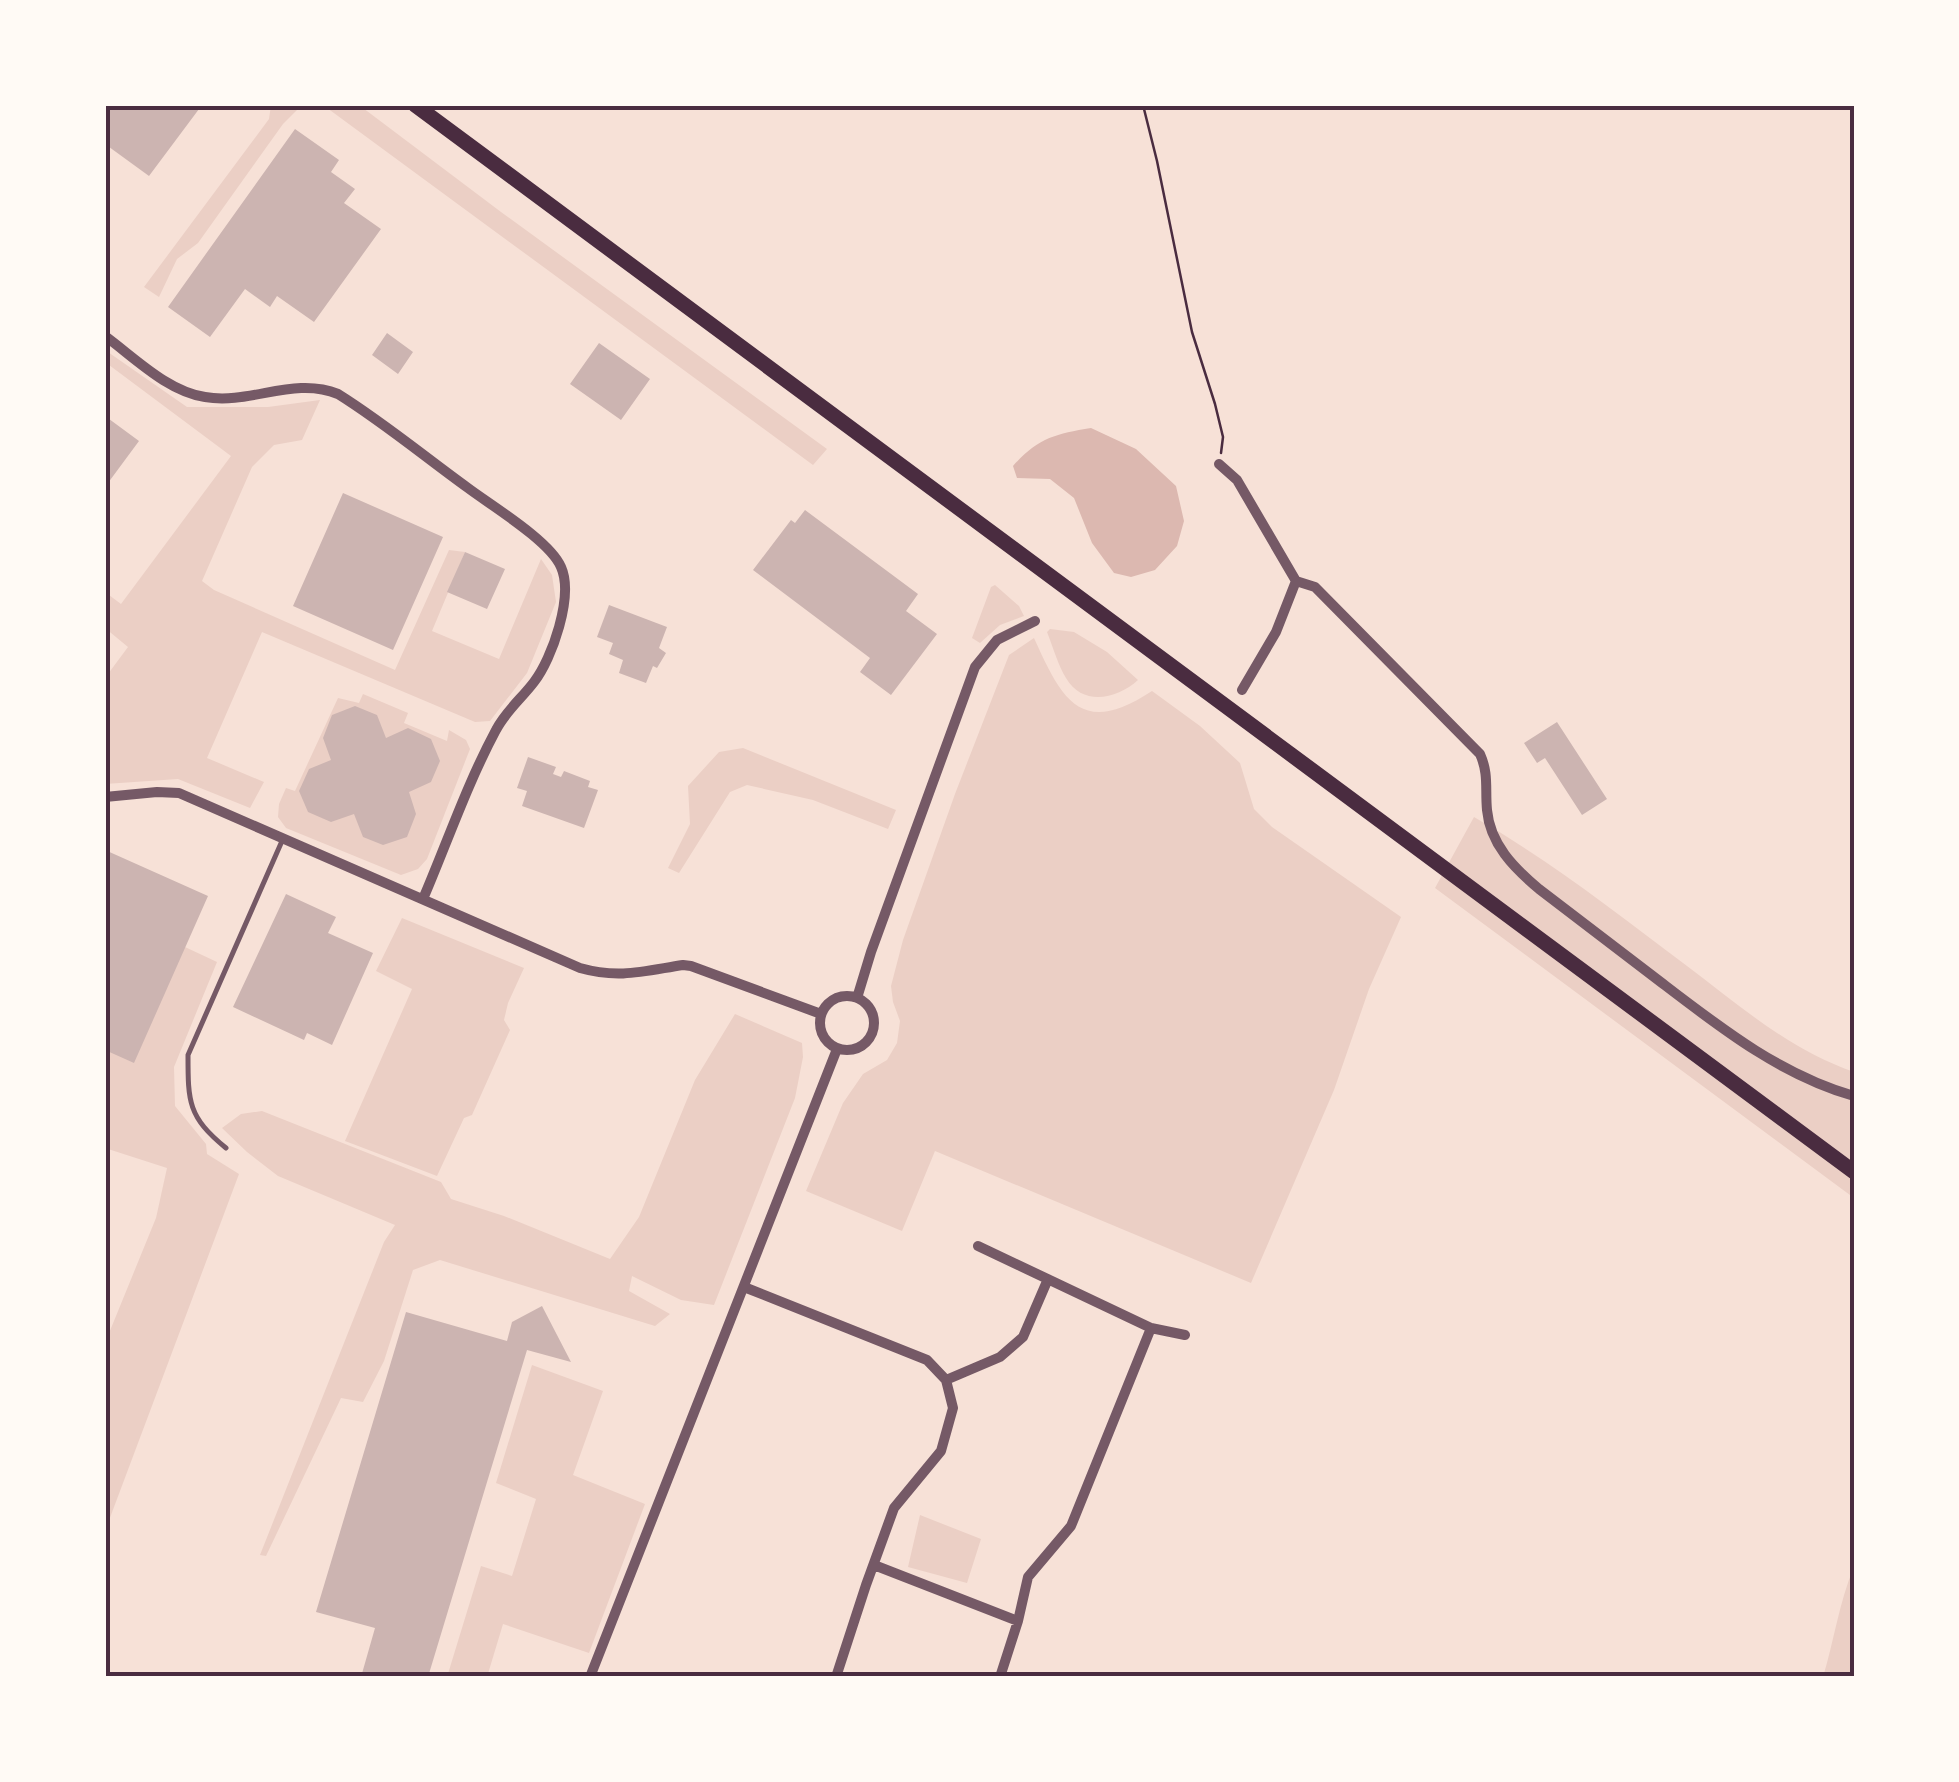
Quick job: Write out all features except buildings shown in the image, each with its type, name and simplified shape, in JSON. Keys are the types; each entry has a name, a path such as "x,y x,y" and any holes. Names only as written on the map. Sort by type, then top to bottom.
{"main road":[{"path":"416,105 1854,1172"}],"street":[{"path":"105,336 168,382 196,396 224,398 306,386 338,394 528,533 561,566 566,586 564,608 544,666 498,725 423,899"},
{"path":"1219,464 1237,480 1296,581 1315,587 1480,754 1486,767 1487,812 1492,833 1517,870 1745,1044 1792,1072 1854,1096"},
{"path":"1242,690 1276,632 1296,581"},
{"path":"858,998 871,952 975,667 997,640 1035,621"},
{"path":"105,797 179,793 580,968 620,975 691,966 821,1014"},
{"path":"836,998 858,998 873,1015 872,1034 855,1049 837,1049 823,1037 821,1014 836,998"},
{"path":"590,1677 837,1049"},
{"path":"978,1246 1151,1328 1185,1334"},
{"path":"946,1380 1000,1358 1024,1336 1048,1279"},
{"path":"744,1287 927,1360 946,1380 952,1408 941,1451 894,1508 836,1677"},
{"path":"1000,1677 1028,1577 1071,1526 1151,1328"},
{"path":"874,1566 1018,1621"}],"lane":[{"path":"226,1148 197,1120 188,1094 188,1055 284,838"}],"path":[{"path":"1143,105 1192,332 1223,437 1219,464"}],"shaded area":[{"path":"271,105 302,105 283,124 198,243 177,259 159,297 144,287 269,119"},
{"path":"323,105 359,105 827,449 813,465"},
{"path":"105,350 187,407 268,407 320,400 302,440 274,445 252,467 202,581 214,590 395,670 449,550 465,552 432,631 499,659 541,559 552,575 556,602 527,673 490,721 475,722 262,632 207,758 264,782 250,808 178,779 105,784 105,678 128,647 105,628 105,592 121,604 231,456 105,362"},
{"path":"1091,428 1136,449 1176,486 1184,521 1177,546 1155,570 1131,577 1114,573 1092,543 1074,498 1050,479 1017,478 1013,466 1039,443"},
{"path":"995,585 1019,606 1024,616 1000,625 980,643 972,638"},
{"path":"1047,632 1074,632 1107,652 1138,680 1110,695 1081,693 1063,673"},
{"path":"1034,638 1054,679 1077,705 1091,711 1108,711 1152,691 1200,726 1240,763 1254,809 1272,827 1401,917 1369,989 1334,1090 1251,1283 935,1151 902,1231 806,1191 843,1103 863,1074 887,1060 897,1043 900,1021 891,986 903,940 1009,655"},
{"path":"363,694 408,713 404,723 447,741 449,730 466,740 470,749 427,859 418,869 401,875 286,828 278,817 286,788 295,791 338,698 359,703"},
{"path":"743,748 896,810 888,829 813,800 747,785 730,792 679,873 668,868 690,824 688,786 719,752"},
{"path":"1474,817 1582,888 1766,1026 1808,1052 1854,1072 1854,1198 1435,888"},
{"path":"402,918 524,968 504,1020 510,1030 472,1115 464,1118 437,1176 345,1141 412,989 376,971"},
{"path":"185,947 217,962 174,1067 175,1106 206,1144 207,1154 239,1174 105,1531 105,1343 156,1218 167,1168 105,1148 105,1050"},
{"path":"735,1014 802,1043 803,1057 795,1098 714,1305 681,1300 632,1276 629,1291 670,1314 655,1326 440,1260 413,1270 384,1361 363,1402 341,1398 266,1556 260,1555 384,1242 395,1225 278,1176 222,1128 241,1114 262,1111 441,1182 451,1199 610,1259 639,1217 695,1080"},
{"path":"532,1365 603,1391 573,1475 645,1504 589,1653 503,1624 487,1677 447,1677 481,1566 512,1576 536,1499 496,1483"},
{"path":"920,1515 981,1539 967,1583 908,1567"},
{"path":"1854,1567 1854,1677 1823,1677 1844,1594"}]}
